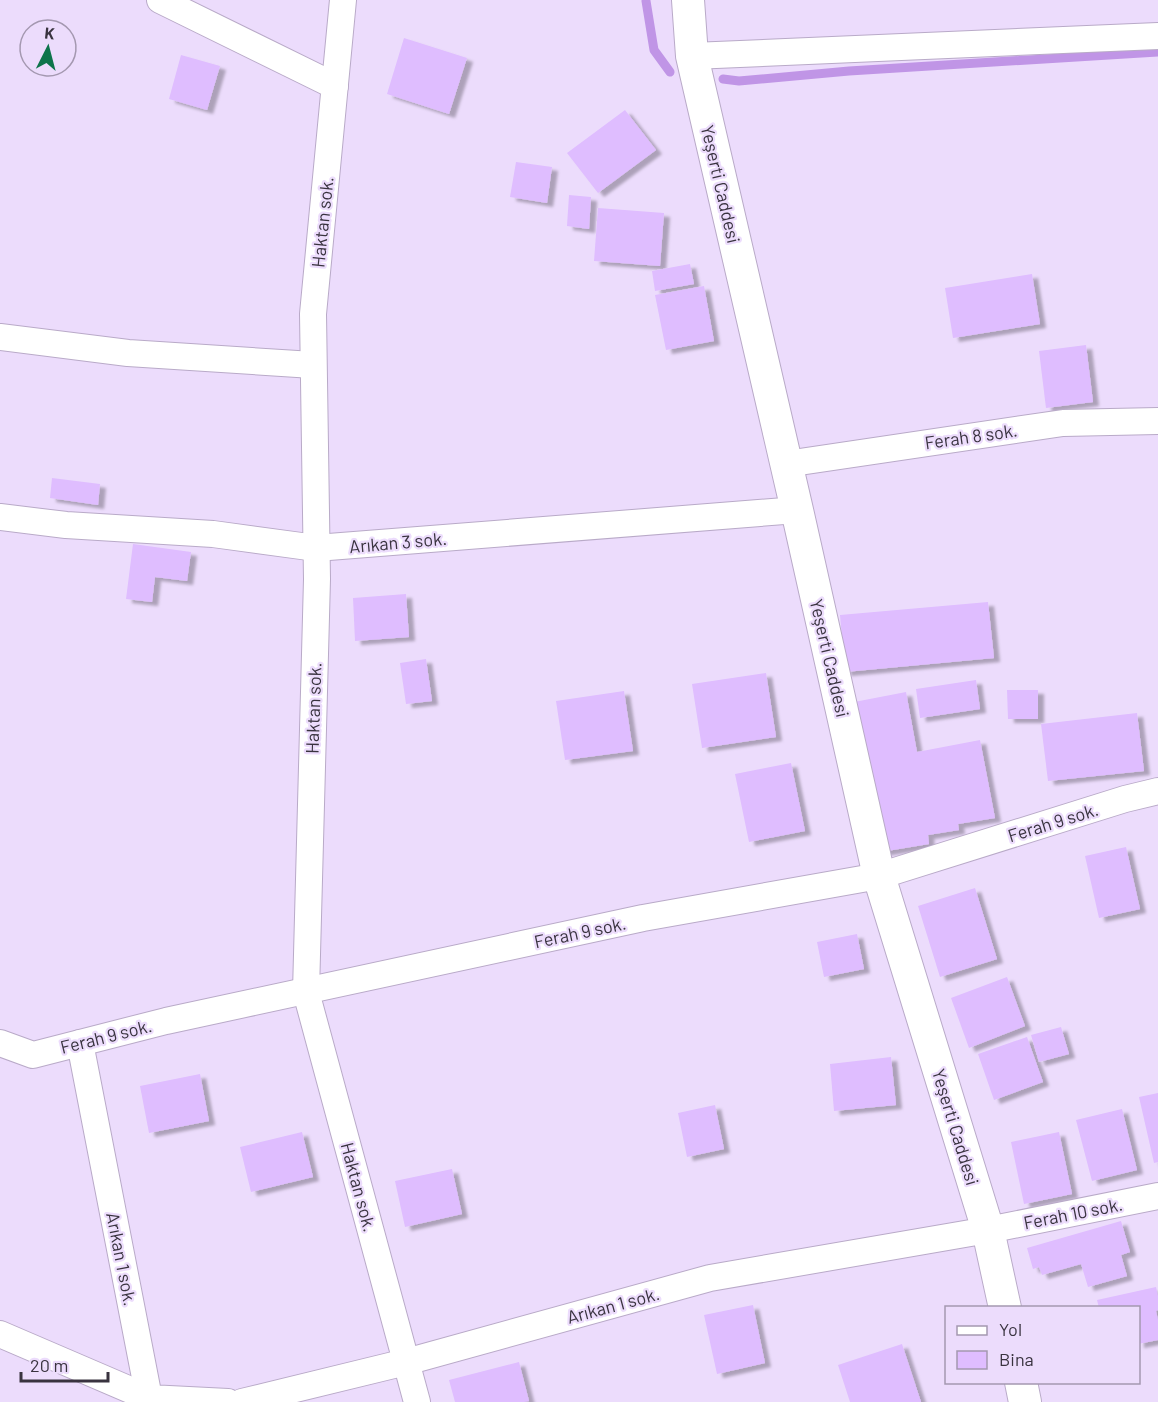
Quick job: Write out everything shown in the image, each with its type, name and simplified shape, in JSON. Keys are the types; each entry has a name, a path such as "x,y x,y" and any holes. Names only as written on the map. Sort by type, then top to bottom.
{"street":[{"path":"160,0 335,86"},
{"name":"Haktan sok.","path":"344,0 313,314 316,579 306,992 417,1402"},
{"name":"Yeşerti Caddesi","path":"685,3 692,56 879,876 988,1230 1005,1306"},
{"path":"692,56 1158,36"},
{"path":"0,337 128,353 314,365"},
{"name":"Ferah 8 sok.","path":"786,464 1063,423 1158,421"},
{"name":"Arıkan 3 sok.","path":"0,517 66,525 213,534 316,548 797,510"},
{"name":"Ferah 9 sok.","path":"0,1043 33,1055 165,1022 643,918 879,876 1125,799 1158,791"},
{"name":"Arıkan 1 sok.","path":"80,1043 149,1398"},
{"name":"Ferah 10 sok.","path":"988,1230 1158,1196"},
{"name":"Arıkan 1 sok.","path":"242,1402 406,1362 710,1278 988,1230"},
{"path":"0,1334 149,1398 228,1402"},
{"path":"1021,1384 1025,1402"}],"building":[{"path":"404,38 467,58 449,114 387,94"},
{"path":"181,55 220,66 207,110 169,99"},
{"path":"625,110 656,150 598,193 567,153"},
{"path":"516,162 552,167 547,203 510,197"},
{"path":"569,195 591,197 589,229 567,226"},
{"path":"598,208 664,213 660,266 594,261"},
{"path":"690,264 694,284 655,291 652,271"},
{"path":"1032,274 1040,324 953,338 945,288"},
{"path":"704,286 714,341 666,350 655,295"},
{"path":"1086,345 1093,402 1046,408 1039,351"},
{"path":"52,478 100,484 98,505 50,498"},
{"path":"133,544 191,552 187,581 155,577 152,602 126,599"},
{"path":"406,594 409,637 355,641 353,598"},
{"path":"988,602 994,658 845,672 840,615"},
{"path":"426,659 432,701 406,704 400,663"},
{"path":"766,673 776,737 702,748 692,684"},
{"path":"976,680 980,709 920,718 916,689"},
{"path":"1007,690 1038,690 1038,719 1008,719"},
{"path":"624,691 633,751 565,760 556,701"},
{"path":"906,692 917,752 980,740 995,818 958,824 959,830 928,835 929,844 881,852 849,703"},
{"path":"1137,713 1144,771 1048,781 1041,724"},
{"path":"791,763 805,831 749,842 735,774"},
{"path":"1126,847 1140,909 1099,918 1085,856"},
{"path":"975,888 997,959 940,977 918,906"},
{"path":"857,934 864,969 824,977 817,942"},
{"path":"1007,977 1025,1026 969,1048 951,998"},
{"path":"1061,1027 1069,1054 1039,1062 1031,1035"},
{"path":"1027,1037 1043,1082 994,1100 978,1054"},
{"path":"891,1057 896,1105 834,1111 830,1064"},
{"path":"200,1074 209,1121 149,1133 140,1086"},
{"path":"1158,1093 1158,1162 1154,1163 1139,1097"},
{"path":"715,1105 724,1149 687,1157 678,1113"},
{"path":"1122,1109 1137,1170 1092,1181 1076,1120"},
{"path":"302,1132 313,1177 251,1192 240,1147"},
{"path":"1059,1132 1072,1194 1024,1204 1011,1142"},
{"path":"452,1169 462,1214 405,1227 395,1181"},
{"path":"1121,1221 1130,1252 1121,1255 1127,1276 1088,1287 1081,1264 1042,1275 1039,1267 1033,1269 1027,1248"},
{"path":"1156,1287 1158,1340 1140,1344 1140,1306 1098,1306 1097,1300"},
{"path":"753,1305 765,1363 717,1374 704,1315"},
{"path":"902,1344 921,1402 850,1402 838,1365"},
{"path":"519,1362 529,1401 455,1402 449,1380"}],"waterway":[{"path":"646,1 654,50 670,72"},
{"path":"723,79 739,81 849,71 1158,52"}]}
